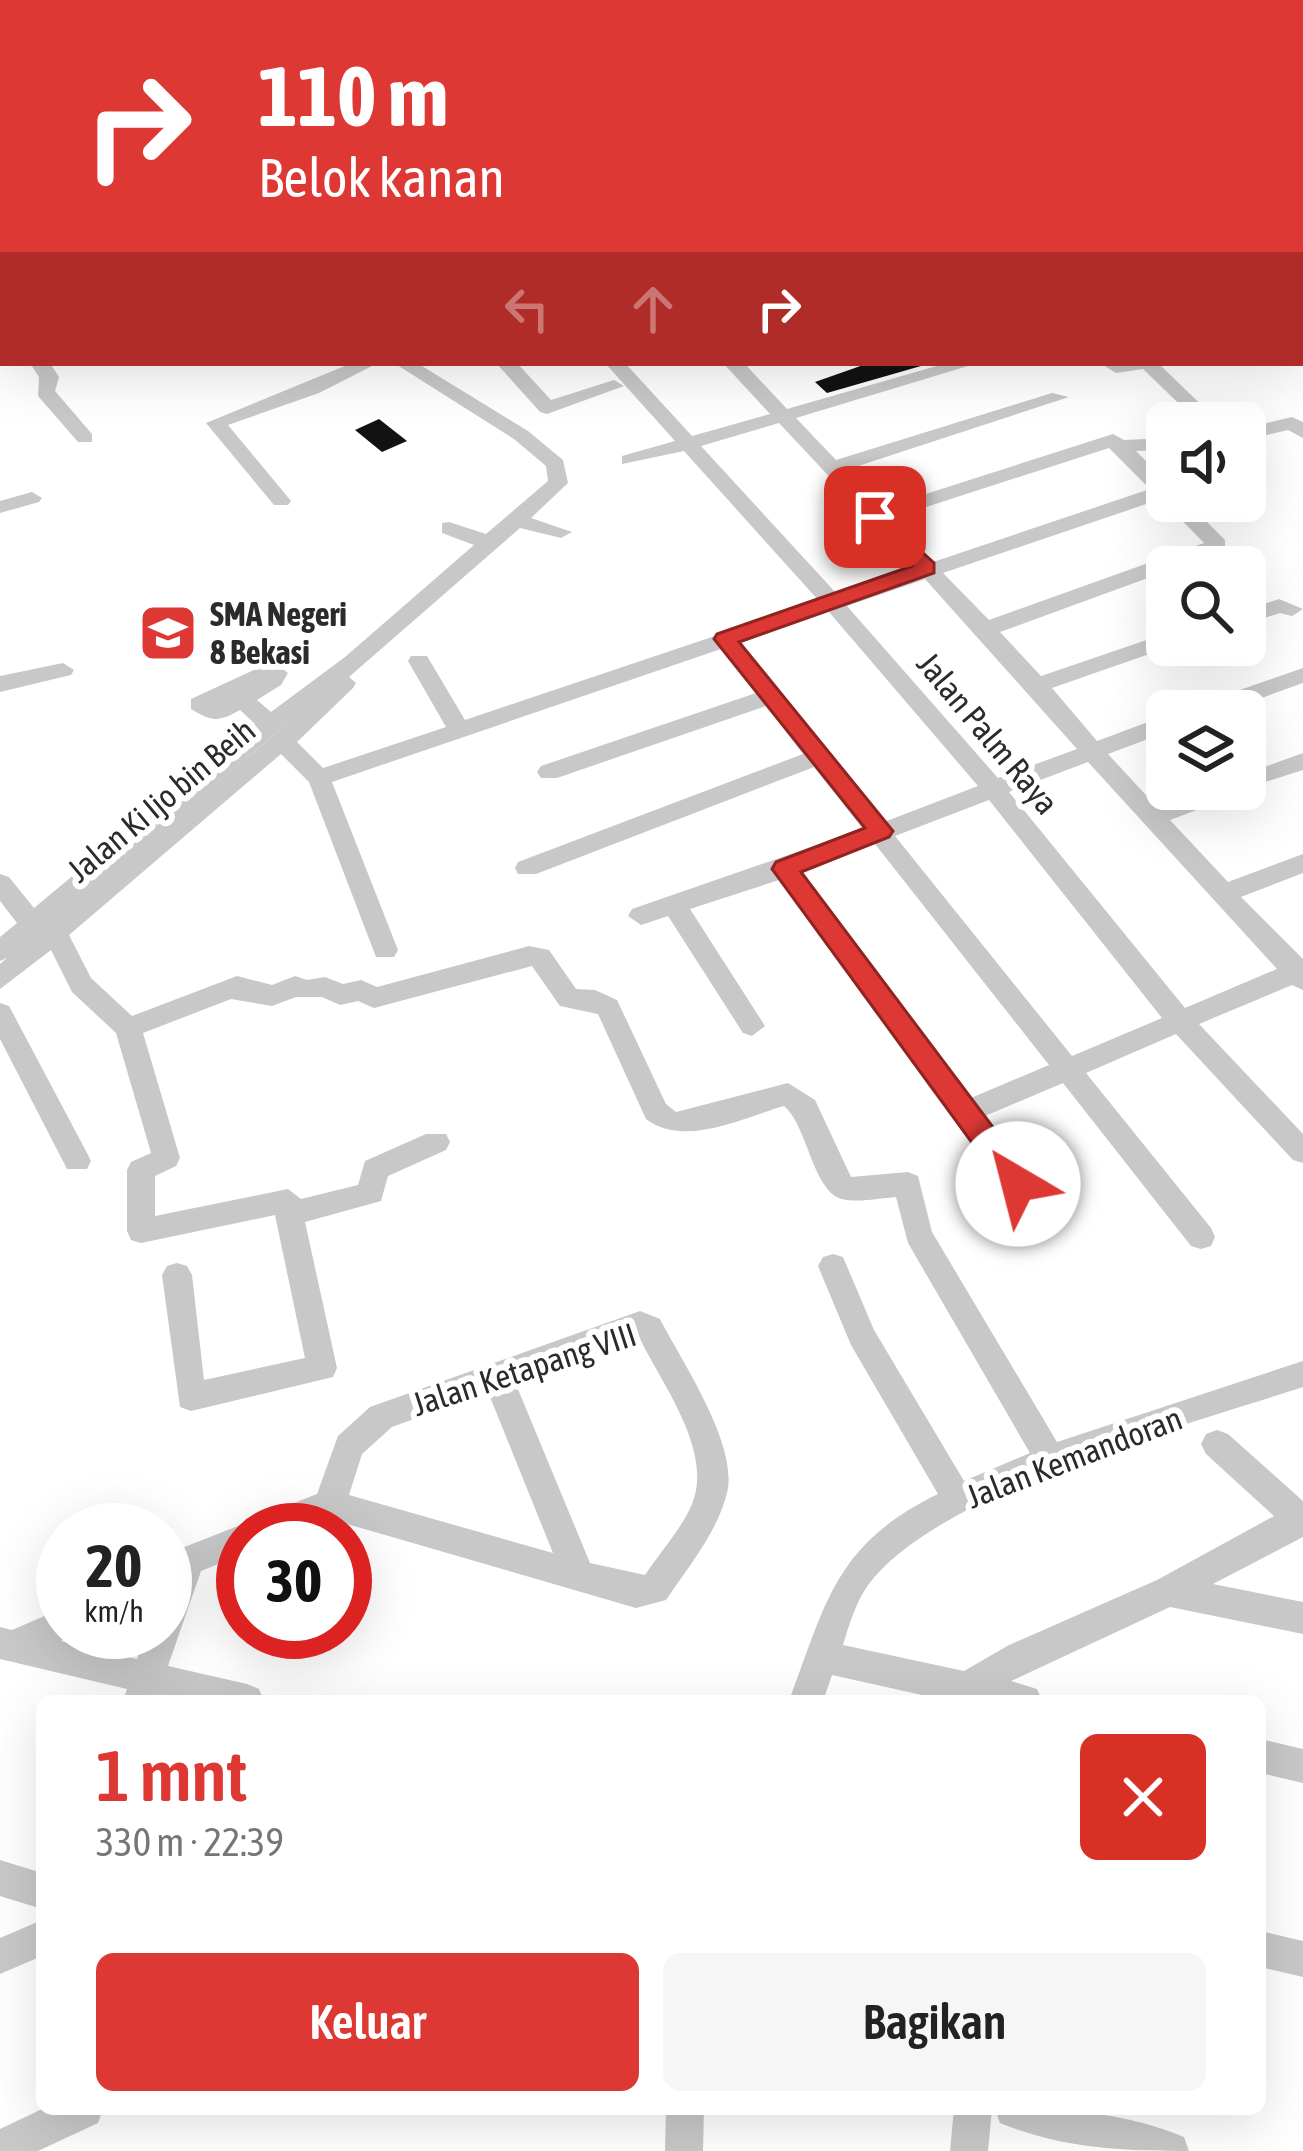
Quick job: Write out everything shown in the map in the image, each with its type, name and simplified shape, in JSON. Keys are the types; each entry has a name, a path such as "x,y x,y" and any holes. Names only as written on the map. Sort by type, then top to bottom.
{"street":[{"path":"42,366 49,378 45,392 85,438"},
{"path":"281,501 216,423 362,366"},
{"name":"Jalan Ki Ijo bin Beih","path":"0,979 43,929 275,732 331,700 353,662 558,483 556,464 521,435 409,366"},
{"path":"509,366 547,408 614,386"},
{"name":"Jalan Palm Raya","path":"618,366 832,601 992,787 1180,1021 1303,1152"},
{"path":"629,460 958,366"},
{"path":"1151,366 1188,402"},
{"path":"737,367 1037,685 1090,750 1300,974 964,1113"},
{"path":"830,469 1060,397"},
{"path":"1266,429 1292,423 1303,432"},
{"path":"875,517 1113,440 1146,472"},
{"path":"1121,446 1146,445"},
{"path":"0,507 32,498"},
{"path":"319,778 926,568 1146,502"},
{"path":"519,521 561,532"},
{"path":"985,629 1216,547 1196,522"},
{"path":"448,528 492,544"},
{"path":"1266,611 1292,608"},
{"path":"725,639 1201,1237"},
{"path":"1037,685 1146,647"},
{"path":"419,661 458,728"},
{"path":"0,684 63,670"},
{"path":"1261,690 1303,675"},
{"path":"549,772 771,696"},
{"path":"242,699 319,778 385,950"},
{"path":"641,916 784,869 1146,730"},
{"path":"526,868 818,757"},
{"path":"1266,775 1303,761"},
{"path":"1154,817 1173,810"},
{"path":"1222,894 1303,863"},
{"path":"784,869 1018,1184"},
{"path":"0,883 43,929 81,985 128,1028 166,1158 141,1170 141,1232 288,1201 322,1368 191,1397 177,1275"},
{"path":"674,905 752,1026"},
{"name":"Jalan Ki Ijo bin Beih","path":"0,951 43,929"},
{"path":"128,1028 236,986 241,994 260,991 272,996 295,986 306,990 325,987 340,995 362,990 374,998 529,956 540,958 569,1000 578,1004 595,1000 608,1007 656,1111 664,1118 681,1123 788,1094 805,1108 836,1181 845,1189 908,1184 918,1234 1050,1459"},
{"path":"0,1013 77,1161"},
{"path":"290,1214 371,1193 375,1169 436,1142"},
{"path":"833,1266 862,1336 958,1500"},
{"name":"Jalan Ketapang VIII","path":"330,1503 350,1446 365,1428 496,1372 640,1324 649,1328 710,1460 713,1484 706,1505 654,1589 636,1592 372,1516"},
{"path":"496,1372 579,1576"},
{"name":"Jalan Kemandoran","path":"808,1695 858,1573 890,1542 958,1500 1050,1459 1303,1374"},
{"path":"968,1688 1021,1657 1169,1591 1302,1520 1217,1444"},
{"path":"1169,1591 1303,1618"},
{"path":"6,1645 36,1634"},
{"path":"6,1645 144,1688 199,1695"},
{"path":"824,1657 999,1695"},
{"path":"144,1688 154,1659"},
{"path":"1266,1757 1303,1766"},
{"path":"0,1878 36,1889"},
{"path":"0,1956 36,1941"},
{"path":"1266,1950 1303,1959"},
{"path":"0,2149 71,2115"},
{"path":"684,2151 686,2115"},
{"path":"970,2151 973,2115"},
{"path":"1035,2115 1154,2149"}],"building":[{"path":"860,366 921,366 827,393 815,382"},
{"path":"379,419 407,441 382,452 355,430"}],"place":[{"name":"SMA Negeri 8 Bekasi","path":"168,633"}],"route":[{"path":"875,517 926,568 725,639 881,831 784,869 1018,1184"}]}
